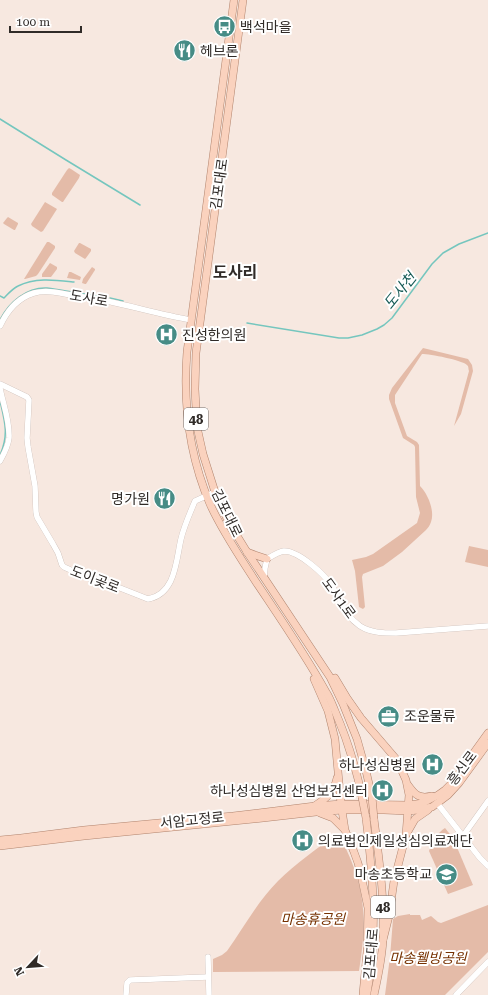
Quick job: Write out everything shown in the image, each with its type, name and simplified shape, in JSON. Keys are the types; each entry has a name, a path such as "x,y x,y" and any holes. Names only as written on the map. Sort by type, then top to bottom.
{"main road":[{"name":"김포대로","path":"234,0 191,320 186,370 187,416 194,454 206,496 224,531 327,693 343,729 358,777 366,818 373,884 374,943 371,971 364,995"},
{"name":"김포대로","path":"243,0 200,323 196,364 195,403 199,435 203,454 215,492 228,521 330,677 357,739 372,797 381,874 383,940 379,973 374,995"},
{"path":"247,552 267,559"},
{"path":"311,649 331,671 347,698 397,760 407,784 408,808 406,835 394,881 389,916 383,940"},
{"path":"304,655 328,711 335,739 341,807 345,830 358,863 368,908 364,995"},
{"name":"흥신로","path":"408,808 423,803 445,790 452,783 488,733"},
{"name":"흥신로","path":"384,807 408,808 435,805 448,795 459,783 488,743"},
{"path":"338,772 336,783 332,792 315,809 333,818 345,830"},
{"path":"407,784 413,792 420,797 438,795"},
{"path":"406,835 415,819 435,805"},
{"name":"서암고정로","path":"0,840 84,830 233,816 341,807 384,807"},
{"name":"서암고정로","path":"0,846 263,818 315,809"},
{"path":"378,995 379,973"}],"street":[{"name":"도사로","path":"0,326 14,305 27,296 39,292 106,301 191,320"},
{"name":"도이곶로","path":"0,384 27,397 29,400 27,438 35,486 37,517 64,567 95,581 115,586 148,599 153,598 170,584 183,533 195,501 215,492"},
{"path":"0,388 7,419 9,439 0,461"},
{"name":"도사1로","path":"267,559 279,552 286,551 303,559 328,581 336,592 343,608 351,618 360,626 372,631 385,633 410,632 488,626"},
{"path":"264,577 267,559"},
{"path":"463,836 488,801"},
{"path":"435,805 488,866"},
{"path":"208,957 209,995"},
{"path":"456,995 488,962"},
{"path":"126,995 127,983 130,980 208,977"}],"green space":[{"path":"69,168 80,175 62,202 52,195 52,193"},
{"path":"45,202 57,209 41,232 31,224"},
{"path":"8,217 18,223 15,230 3,223"},
{"path":"47,242 55,246 55,248 36,276 24,279"},
{"path":"79,243 91,249 85,259 74,251"},
{"path":"50,263 57,267 57,269 51,277 42,277 42,274"},
{"path":"92,267 95,270 86,284 82,283 83,279"},
{"path":"69,272 81,277 80,280 67,278"},
{"path":"423,348 468,359 472,365 473,371 461,414 454,426 469,371 468,366 464,363 422,354 395,395 395,403 407,436 419,445 420,486 426,493 430,503 432,518 427,529 402,552 383,566 363,574 365,607 363,609 359,607 355,571 352,560 373,554 417,523 420,513 416,497 415,447 403,438 389,399 389,395 392,388"},
{"path":"469,546 488,550 488,567 465,562"},
{"path":"445,828 453,838 473,885 448,894 429,851 435,838"},
{"name":"마송휴공원","path":"336,834 340,834 351,859 361,894 364,919 363,944 359,971 213,972 213,959 227,951 258,906 278,881 292,868"},
{"name":"마송웰빙공원","path":"488,905 488,952 445,995 385,995 393,919 398,916 410,914 420,915 422,920 431,916 441,923"}],"waterway":[{"path":"0,119 140,205"},
{"name":"도사천","path":"247,323 339,338 362,335 377,329 392,318 432,264 443,253 459,244 488,233"},
{"path":"0,296 4,298 16,287 31,281 46,280 74,282"},
{"path":"0,320 8,307 19,297 32,290 40,288 103,297"},
{"path":"110,298 123,301"},
{"path":"0,401 5,422 5,435 3,448 0,455"}],"place":[{"name":"백석마을","path":"224,27"},
{"name":"헤브론","path":"184,51"},
{"name":"진성한의원","path":"166,335"},
{"name":"명가원","path":"165,499"},
{"name":"조운물류","path":"389,716"},
{"name":"하나성심병원","path":"432,765"},
{"name":"하나성심병원 산업보건센터","path":"383,791"},
{"name":"의료법인제일성심의료재단","path":"303,841"},
{"name":"마송초등학교","path":"447,874"}],"district":[{"name":"도사리","path":"235,272"}]}
